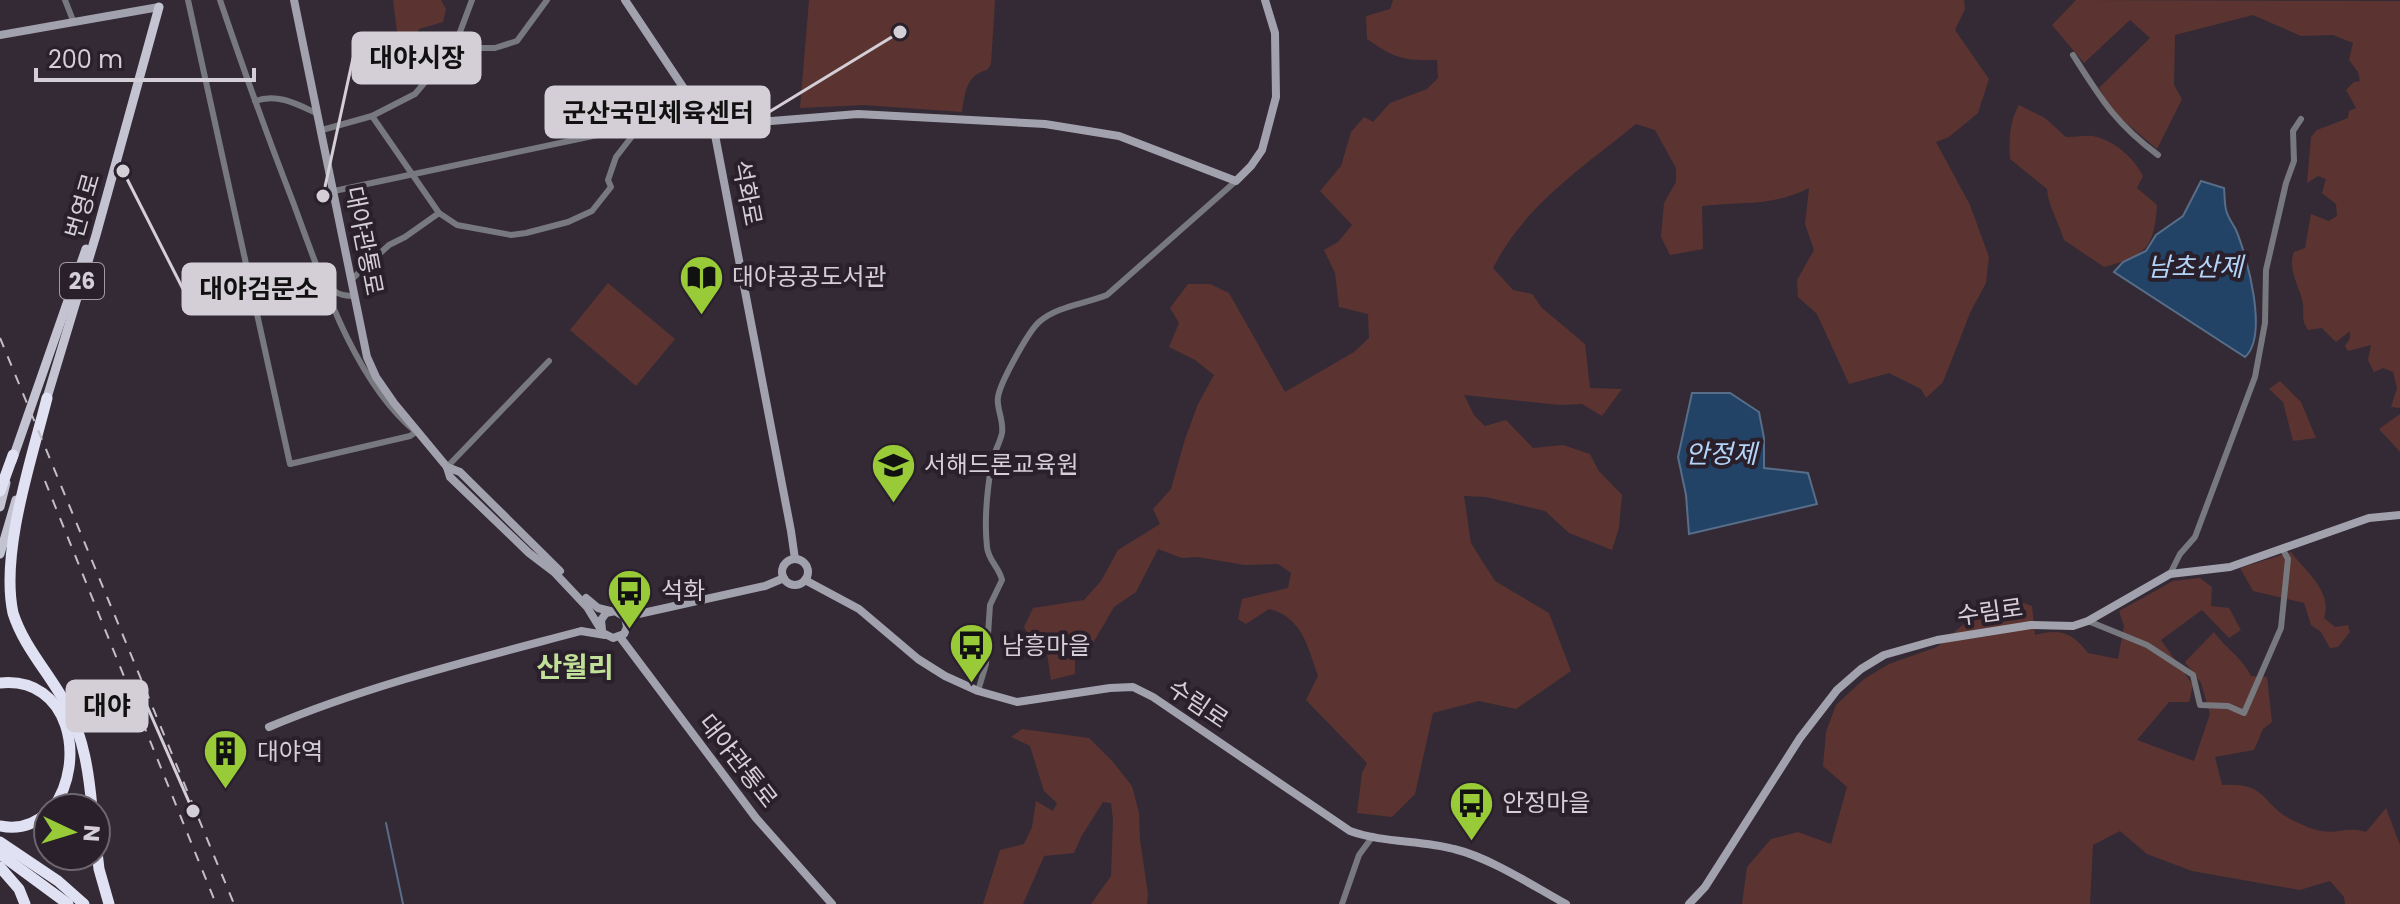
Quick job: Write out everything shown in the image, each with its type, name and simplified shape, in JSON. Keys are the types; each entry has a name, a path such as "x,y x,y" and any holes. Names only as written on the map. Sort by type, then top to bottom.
{"highway":[{"path":"47,398 11,540 8,584 14,615 23,637 68,708 80,737 89,792"},
{"path":"0,491 13,455"},
{"path":"0,683 15,682 36,688 62,717 69,742 70,764 63,792"},
{"path":"0,826 18,828 32,824"},
{"path":"0,842 58,881 84,904"},
{"path":"0,854 68,904"},
{"path":"0,864 45,886"},
{"path":"0,864 19,889 25,904"},
{"path":"100,872 109,904"}],"main road":[{"name":"대야관통로","path":"294,0 354,296 372,367 394,403 447,467 450,477 554,572 587,607 601,628"},
{"name":"석화로","path":"625,0 715,135 795,559"},
{"path":"710,126 858,114 1070,127 1119,136 1236,181 1262,150 1276,97 1275,33 1265,0"},
{"path":"0,35 74,23 160,3"},
{"name":"번영로","path":"0,554 96,235 160,3"},
{"name":"번영로","path":"0,507 13,455 89,241 152,20 160,3"},
{"name":"대야관통로","path":"447,467 460,472 591,603 610,611"},
{"name":"수림로","path":"1689,904 1705,887 1800,738 1837,690 1861,669 1884,655 1937,640 2031,625 2073,626 2088,621 2170,574 2230,567 2369,518 2400,515"},
{"path":"784,578 784,568 795,559 806,566 805,580"},
{"name":"수림로","path":"625,617 765,586 784,578 796,584 805,580 859,609 932,667 978,691 1017,702 1133,687 1153,697 1350,831 1458,850 1566,904"},
{"path":"268,725 439,669 581,631 601,628 613,638 620,637 627,627 625,617 610,611 603,616 601,628"},
{"name":"대야관통로","path":"620,637 756,818 832,904"}],"street":[{"path":"65,0 74,23"},
{"path":"188,0 290,464 410,436 416,432 395,414 367,373 326,291 220,0"},
{"path":"322,130 372,116 415,94 454,48 472,0"},
{"path":"454,48 495,48 517,41 547,0"},
{"path":"2073,55 2107,109 2130,134 2158,155"},
{"path":"255,101 269,96 318,114"},
{"path":"372,116 439,213 457,225 511,235 568,222 592,211 611,187 608,180 616,157 640,126"},
{"path":"334,191 640,126 702,116"},
{"path":"2170,574 2180,554 2195,537 2255,377 2265,323 2266,270 2294,161 2293,131 2301,119"},
{"path":"978,691 986,664 990,605 1002,580 988,554 985,521 992,463 1001,436 1002,419 997,401 1001,384 1039,321 1068,307 1086,304 1107,295 1236,181"},
{"path":"351,280 389,245 439,213"},
{"path":"312,254 333,292 341,296 354,296"},
{"path":"447,467 549,361"},
{"path":"2088,621 2147,645 2193,675 2200,705 2228,706 2244,713 2281,628 2288,559 2282,548"},
{"path":"1342,904 1359,855 1373,836"}],"shaded area":[{"path":"393,0 441,0 446,9 443,22 419,29 408,50 399,48"},
{"path":"809,0 995,0 991,64 971,80 962,112 864,105 800,108"},
{"path":"1393,0 1964,0 1965,9 1955,30 1989,79 1978,113 1949,137 1936,142 1970,205 1989,257 1986,283 1970,313 1943,382 1926,398 1921,389 1889,373 1849,384 1817,314 1798,297 1797,280 1814,250 1805,224 1809,188 1769,201 1702,206 1703,249 1670,255 1661,237 1664,203 1676,182 1676,168 1655,130 1636,124 1556,189 1521,225 1493,268 1513,290 1532,294 1542,308 1585,344 1590,388 1622,389 1602,416 1582,404 1560,405 1464,395 1474,415 1485,426 1506,420 1533,448 1563,445 1590,454 1598,470 1622,495 1619,528 1612,550 1569,533 1545,511 1486,497 1464,496 1471,543 1495,581 1549,613 1571,671 1516,709 1479,701 1433,713 1415,794 1392,817 1357,813 1362,773 1367,763 1306,700 1318,676 1307,644 1296,626 1280,613 1269,609 1246,624 1238,619 1242,599 1288,588 1291,573 1278,564 1245,565 1197,557 1182,558 1158,549 1136,592 1114,607 1092,645 1075,657 1075,674 1051,680 1046,647 1032,642 1024,627 1033,608 1084,600 1101,581 1118,550 1160,524 1153,509 1171,489 1198,404 1214,375 1195,360 1169,347 1179,323 1170,308 1188,284 1210,284 1229,293 1285,392 1354,352 1369,338 1368,314 1339,307 1335,273 1324,250 1338,242 1352,225 1320,191 1341,166 1351,132 1364,117 1373,122 1390,103 1427,89 1438,78 1437,60 1400,57 1367,39 1366,16 1390,9"},
{"path":"2076,0 2400,1 2400,408 2391,407 2397,388 2393,372 2383,368 2374,372 2368,360 2371,345 2348,351 2345,346 2350,331 2336,342 2322,328 2308,330 2292,266 2294,252 2305,248 2311,214 2329,221 2337,216 2336,204 2322,193 2326,179 2318,176 2307,183 2311,137 2317,130 2348,118 2349,111 2356,108 2346,90 2354,82 2360,81 2358,72 2349,60 2353,43 2333,35 2301,36 2253,15 2175,35 2174,85 2182,99 2157,149 2112,111 2099,88 2150,38 2130,20 2084,63 2052,25"},
{"path":"2019,105 2045,118 2066,137 2101,138 2116,146 2134,163 2143,176 2137,188 2157,205 2150,241 2138,254 2104,267 2064,240 2047,189 2010,159 2010,131"},
{"path":"608,283 675,339 636,386 570,330"},
{"path":"2280,381 2301,402 2316,438 2293,441 2283,402 2269,389"},
{"path":"2400,414 2400,452 2379,429"},
{"path":"2291,552 2321,591 2326,609 2324,618 2335,627 2348,625 2350,632 2338,647 2330,648 2321,632 2311,625 2304,603 2253,591 2240,568"},
{"path":"2200,578 2212,587 2211,606 2229,608 2241,630 2229,638 2202,610 2161,640 2193,685 2189,702 2169,702 2137,740 2194,761 2210,714 2201,683 2185,662 2214,632 2251,676 2267,677 2272,722 2263,729 2254,750 2215,757 2222,785 2248,787 2263,795 2292,820 2322,831 2366,832 2386,808 2400,845 2400,904 2345,904 2344,897 2330,881 2300,890 2192,871 2147,854 2120,831 2093,845 2090,904 1742,904 1747,867 1771,839 1798,832 1831,844 1847,787 1823,766 1826,732 1836,705 1864,679 1889,664 1937,647 1978,612 2015,600 2032,606 2035,635 2059,632 2077,641 2088,653 2118,659 2124,626 2119,611 2173,581"},
{"path":"1022,729 1089,738 1132,786 1139,813 1147,904 1091,904 1111,876 1113,820 1111,803 1103,802 1074,853 1044,856 1023,904 983,904 1000,850 1024,844 1032,827 1036,801 1053,811 1057,803 1044,791 1030,746 1011,737"}],"water":[{"name":"남초산제","path":"2201,181 2224,188 2226,210 2241,242 2250,276 2256,314 2255,332 2252,347 2245,357 2114,272 2123,262 2146,251 2156,235 2183,216"},
{"name":"안정제","path":"1692,393 1730,393 1759,412 1764,438 1764,468 1808,473 1817,504 1689,534 1686,495 1678,457"}],"waterway":[{"path":"386,823 403,904"}],"railway":[{"path":"0,338 234,904"},
{"path":"45,481 216,904"}],"place":[{"name":"군산국민체육센터","path":"900,32"},
{"name":"대야검문소","path":"123,171"},
{"name":"대야시장","path":"323,196"},
{"name":"대야공공도서관","path":"701,316"},
{"name":"서해드론교육원","path":"893,504"},
{"name":"석화","path":"630,630"},
{"name":"남흥마을","path":"971,685"},
{"name":"대야역","path":"226,791"},
{"name":"대야","path":"193,811"},
{"name":"안정마을","path":"1471,842"}],"district":[{"name":"산월리","path":"575,667"}]}
